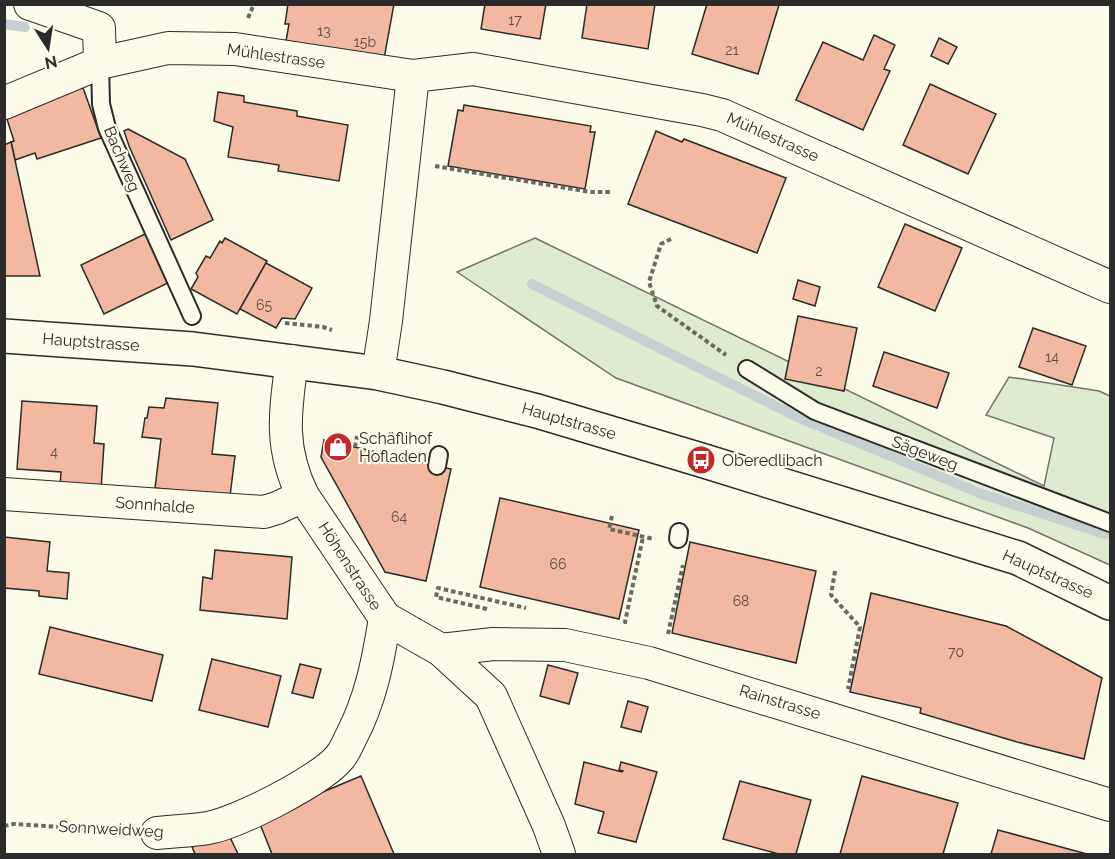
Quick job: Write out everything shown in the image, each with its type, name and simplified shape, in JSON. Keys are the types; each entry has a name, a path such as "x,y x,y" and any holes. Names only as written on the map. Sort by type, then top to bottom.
{"street":[{"name":"Bachweg","path":"30,4 98,16 100,63"},
{"name":"Mühlestrasse","path":"4,103 100,63 168,48 235,49 413,76 472,69 722,115 1110,287"},
{"path":"378,373 386,321 413,76"},
{"name":"Hauptstrasse","path":"4,336 193,349 292,360 378,373 537,411 1018,558 1110,603"},
{"name":"Höhenstrasse","path":"292,360 285,419 287,453 293,476 303,496 385,618 441,650 491,696 549,826 559,855"},
{"name":"Sonnhalde","path":"4,494 264,512 303,496"},
{"name":"Sonnweidweg","path":"157,833 208,828 237,820 291,792 328,769 340,757 360,719 372,689 385,618"},
{"name":"Rainstrasse","path":"441,650 493,644 565,645 649,663 1110,805"}],"lane":[{"name":"Bachweg","path":"100,63 101,104 107,128 192,316"},
{"name":"Sägeweg","path":"747,369 815,411 1110,523"}],"path":[{"path":"456,170 590,192 612,192"},
{"path":"671,239 661,244 649,282 657,306 747,369"},
{"path":"355,447 357,436"},
{"path":"612,516 609,529 643,537 674,538"},
{"path":"625,622 643,537"},
{"path":"669,632 685,558"},
{"path":"835,571 831,595 860,627 846,696"},
{"name":"Sonnweidweg","path":"4,826 69,827 157,833"}],"green space":[{"path":"535,238 1044,486 1054,438 986,415 1009,377 1099,391 1110,396 1110,565 1028,528 616,378 457,272"}],"building":[{"path":"288,4 394,4 384,59 286,41 289,24 285,24"},
{"path":"485,4 546,4 540,39 481,29"},
{"path":"587,4 655,4 648,49 582,38"},
{"path":"707,4 779,5 758,74 692,54"},
{"path":"874,35 895,45 884,69 890,71 863,130 796,100 823,42 863,60"},
{"path":"939,38 957,47 948,64 931,56"},
{"path":"930,84 996,114 968,174 903,145"},
{"path":"82,85 101,138 37,159 35,153 15,160 11,142 14,141 6,116"},
{"path":"218,92 244,96 244,102 297,111 297,116 348,125 339,181 278,171 279,165 228,157 233,127 214,121"},
{"path":"464,105 591,126 590,132 595,132 585,189 448,166 458,110 463,111"},
{"path":"128,129 185,159 213,220 171,240 129,146 124,131"},
{"path":"656,131 682,142 684,139 786,178 757,253 628,204"},
{"path":"11,142 40,276 4,276 4,145"},
{"path":"905,224 962,248 935,311 878,287"},
{"path":"147,233 170,282 104,314 81,265"},
{"path":"225,238 267,261 237,314 191,289 198,277 196,273 206,256 210,258 220,241 222,243"},
{"path":"266,263 312,288 295,319 282,318 276,328 240,309"},
{"path":"798,280 820,287 815,306 793,299"},
{"path":"798,316 857,328 844,391 785,379"},
{"path":"1033,328 1086,346 1072,385 1019,367"},
{"path":"884,352 949,373 937,408 873,386"},
{"path":"166,398 218,403 212,454 235,456 230,496 155,488 161,439 142,437 149,407 164,408"},
{"path":"22,401 97,406 94,443 104,444 101,490 60,487 61,472 17,469"},
{"path":"324,440 451,469 426,581 385,572 321,457"},
{"path":"500,498 639,530 619,619 480,587"},
{"path":"4,537 50,542 47,571 69,573 67,599 39,596 39,591 4,588"},
{"path":"690,542 816,571 796,663 672,633"},
{"path":"215,550 292,557 287,619 200,610 203,577 212,579"},
{"path":"871,593 1006,626 1102,678 1084,759 920,713 921,708 850,692"},
{"path":"50,627 163,655 152,701 39,674"},
{"path":"212,659 281,676 268,727 199,710"},
{"path":"300,664 321,669 313,698 292,693"},
{"path":"548,665 578,673 569,704 540,696"},
{"path":"628,701 648,707 641,732 621,727"},
{"path":"584,762 622,772 619,770 621,762 657,772 636,842 598,833 604,812 575,804"},
{"path":"361,776 394,854 272,854 258,819"},
{"path":"862,776 958,803 943,854 840,854"},
{"path":"740,781 811,800 796,854 779,854 723,839"},
{"path":"998,830 1087,854 991,854"},
{"path":"227,831 238,854 195,854 192,847"}],"waterway":[{"path":"4,24 25,27"},
{"path":"532,284 799,418 982,494 1105,534"}],"place":[{"name":"Schäflihof Hofladen","path":"338,447"},
{"name":"Oberedlibach","path":"701,460"}]}
